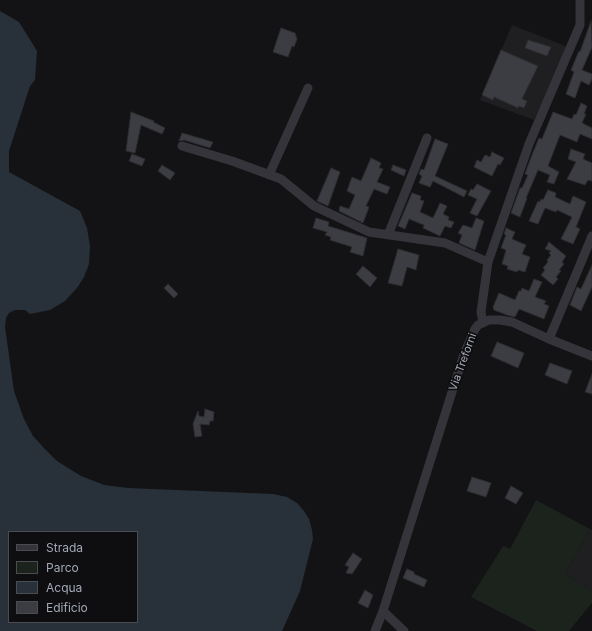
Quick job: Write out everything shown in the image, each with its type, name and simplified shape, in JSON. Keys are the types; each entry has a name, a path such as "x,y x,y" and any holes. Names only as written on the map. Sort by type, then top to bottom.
{"street":[{"name":"Via Treforni","path":"375,631 383,611 464,354 475,329 483,323 481,312 488,262 529,144 580,25 580,0"},
{"path":"269,175 308,88"},
{"path":"388,234 427,138"},
{"path":"182,146 232,161 281,179 314,206 368,232 445,243 488,262"},
{"path":"549,339 592,236"},
{"path":"483,323 495,319 512,322 592,356"},
{"path":"383,611 404,631"}],"shaded area":[{"path":"512,25 568,47 555,78 534,120 480,100"},
{"path":"590,529 592,530 592,590 565,574"}],"green space":[{"path":"536,500 590,529 565,574 592,590 592,603 569,631 537,631 471,597 503,546 510,549"}],"water":[{"path":"0,11 19,22 37,51 35,80 30,86 9,151 9,172 80,211 87,228 90,246 89,264 84,277 77,288 65,301 50,310 30,314 25,310 15,310 9,313 6,318 5,327 14,391 24,419 33,436 57,461 81,476 104,485 128,488 273,494 287,497 297,503 309,519 313,539 300,591 282,631 0,631"}],"building":[{"path":"591,21 592,47 582,70 592,74 592,79 589,85 581,81 575,98 566,94 574,72 571,70 579,51 580,52"},
{"path":"281,28 295,33 297,39 294,47 292,46 288,57 273,52"},
{"path":"528,40 551,47 547,56 525,48"},
{"path":"501,50 538,66 522,99 527,101 524,108 519,106 518,108 494,97 493,100 482,95"},
{"path":"581,103 587,106 584,114 586,114 582,123 592,128 592,139 580,134 577,142 560,135 548,166 559,172 554,184 547,182 550,175 538,170 520,217 511,213 520,188 522,188 528,175 525,174 539,138 542,139 553,112 572,119 574,114 576,115"},
{"path":"131,112 154,121 153,122 165,128 162,134 141,125 135,153 126,151"},
{"path":"182,133 213,142 210,148 184,140 179,141"},
{"path":"435,139 448,144 435,176 467,191 464,197 433,181 430,187 419,183 422,176 419,174 421,169 424,170"},
{"path":"571,149 585,154 583,159 592,163 592,181 588,180 585,185 567,179 576,162 568,159"},
{"path":"492,152 504,158 500,165 498,164 492,176 474,167 477,160 481,162 485,155 490,157"},
{"path":"132,154 145,159 142,166 129,161"},
{"path":"371,158 381,163 379,168 383,169 377,182 390,187 387,194 374,189 366,206 369,207 363,223 339,211 340,206 349,209 355,195 347,191 352,177 361,181"},
{"path":"162,165 175,173 170,180 158,171"},
{"path":"393,165 406,170 404,176 391,170"},
{"path":"331,168 340,172 328,206 317,201"},
{"path":"477,184 491,191 477,216 470,213 477,199 468,195 471,189 473,190"},
{"path":"548,190 556,193 555,197 570,204 573,196 586,202 576,227 580,229 573,244 561,239 572,217 557,210 556,212 545,208 538,224 529,221 538,201 540,202 541,199 543,200"},
{"path":"412,193 421,196 420,200 424,201 420,212 433,218 440,203 447,206 443,214 449,217 448,220 454,222 451,228 445,226 440,236 423,228 424,225 409,219 405,229 398,226"},
{"path":"316,218 329,222 328,226 367,238 363,256 350,252 352,247 330,240 331,237 325,235 327,232 313,228"},
{"path":"476,218 484,221 475,250 459,243 462,235 458,233 463,225 472,228"},
{"path":"506,228 515,232 512,239 526,245 522,254 530,257 525,272 518,270 517,272 507,269 508,266 502,264 506,250 501,248 506,235 504,234"},
{"path":"549,242 566,256 562,262 564,264 559,270 561,271 556,277 558,279 553,285 541,275 545,270 543,268 548,262 547,260 551,255 549,253 551,251 545,249"},
{"path":"398,249 419,255 416,270 407,267 402,286 388,283"},
{"path":"592,265 592,287 581,311 570,305 577,287 581,289"},
{"path":"363,266 377,278 370,287 356,274"},
{"path":"534,279 542,282 535,297 546,301 544,304 549,306 544,319 519,309 515,317 494,310 493,307 499,293 515,300 522,288 529,291"},
{"path":"168,284 178,294 174,298 164,288"},
{"path":"497,342 524,353 518,368 491,356"},
{"path":"550,363 572,371 567,384 545,375"},
{"path":"592,374 592,394 585,392"},
{"path":"205,409 214,412 213,421 210,421 209,425 200,424 202,436 195,437 193,424 198,411 199,416 204,417"},
{"path":"472,477 491,483 486,497 467,491"},
{"path":"511,486 523,493 516,504 505,498"},
{"path":"353,553 362,559 352,574 346,573 349,567 345,565"},
{"path":"407,569 427,580 424,587 403,578"},
{"path":"365,590 373,595 368,608 358,603"}]}
